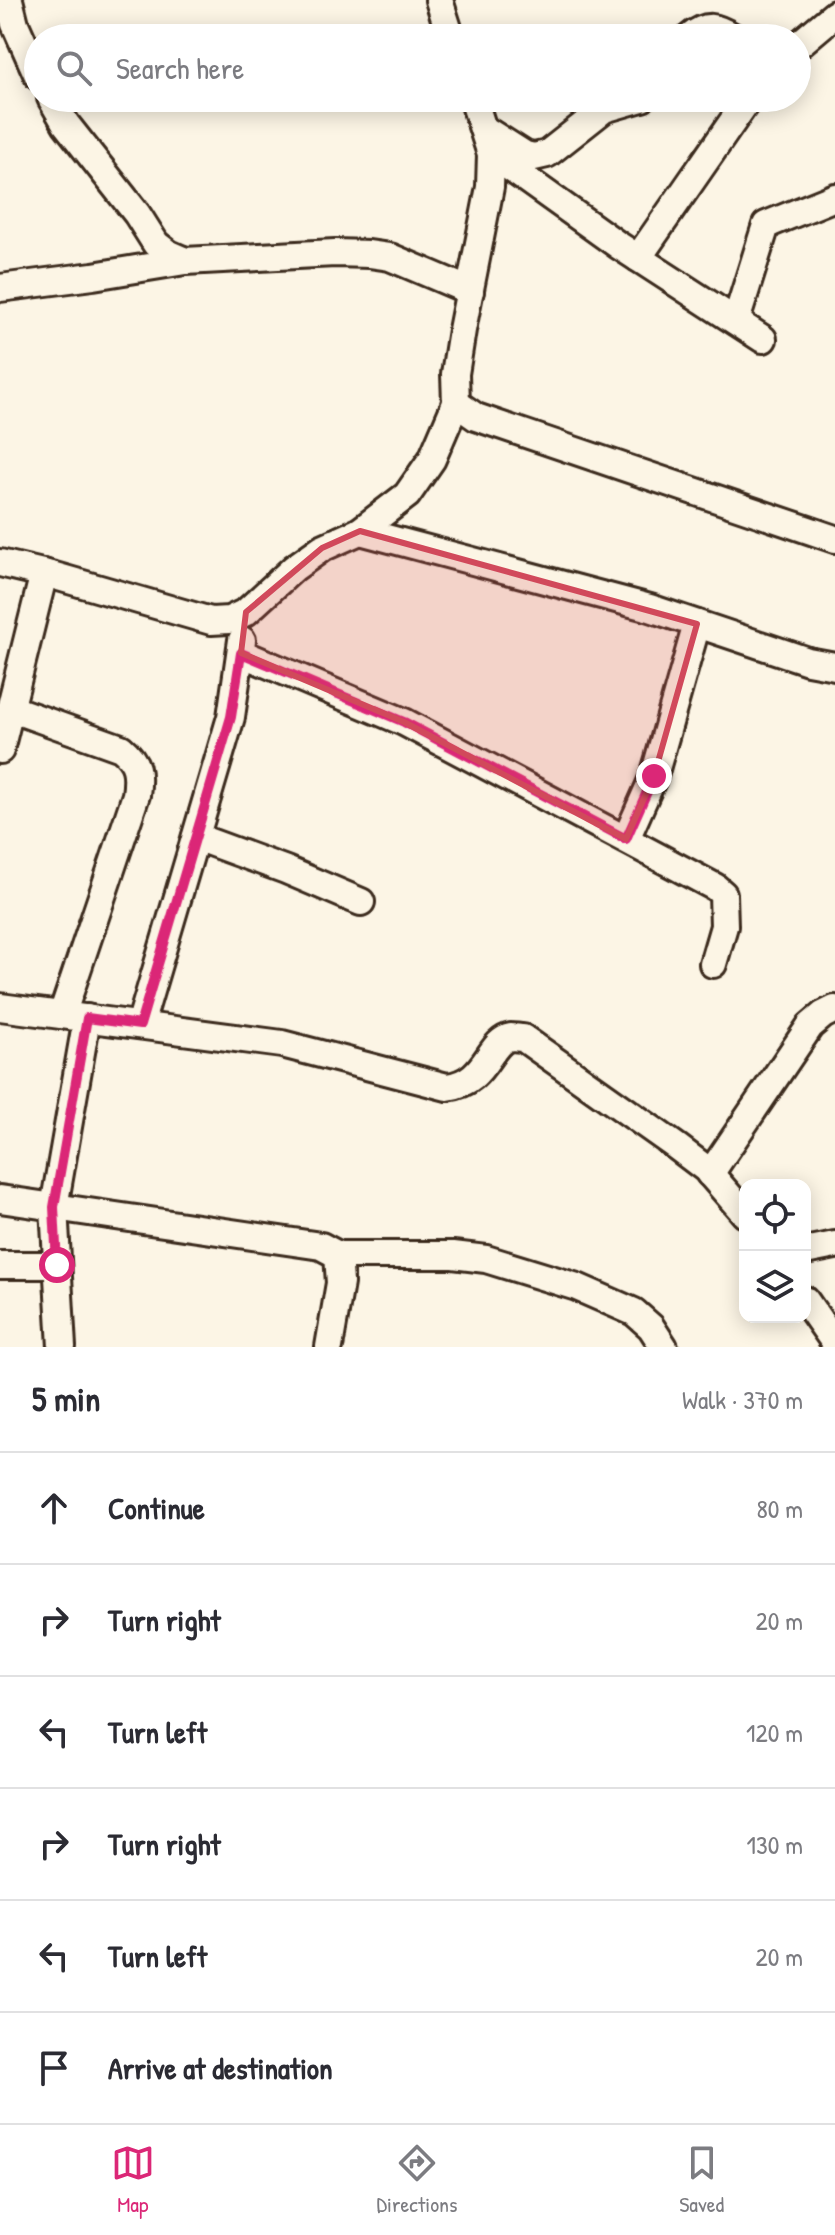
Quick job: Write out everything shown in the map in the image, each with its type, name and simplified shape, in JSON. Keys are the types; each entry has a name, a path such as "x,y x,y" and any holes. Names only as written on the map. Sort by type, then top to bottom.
{"street":[{"path":"9,0 24,44"},
{"path":"439,0 447,24"},
{"path":"811,34 835,14"},
{"path":"59,112 137,214 156,244 185,261"},
{"path":"0,563 211,621 229,620 246,612 294,568 322,548 360,531 407,495 432,459 456,403 455,374 490,187 488,142 478,112"},
{"path":"488,142 534,157 547,154 600,112"},
{"path":"638,258 739,112"},
{"path":"488,142 638,258 763,339"},
{"path":"736,321 766,225 835,197"},
{"path":"0,288 185,261 335,253 390,257 470,291"},
{"path":"456,403 476,417 835,539"},
{"path":"360,531 650,608 808,661 835,666"},
{"path":"0,750 44,573"},
{"path":"140,1025 231,717 246,612"},
{"path":"626,839 654,776 697,624"},
{"path":"241,653 404,722 704,880 723,894 724,926 713,964"},
{"path":"12,709 121,748 132,757 137,768 136,795 75,1017 54,1207 62,1347"},
{"path":"196,837 361,902"},
{"path":"0,1007 282,1044 447,1087 461,1085 473,1078 501,1041 511,1037 523,1038 654,1129 710,1174 739,1207"},
{"path":"710,1174 810,1026 835,1009"},
{"path":"0,1199 321,1246 338,1255 453,1255 486,1259 577,1287 634,1312 651,1327 664,1347"},
{"path":"811,1250 835,1245"},
{"path":"329,1347 340,1283 338,1255"},
{"path":"0,1265 57,1265"},
{"path":"811,1309 835,1343"}],"highlighted area":[{"path":"360,531 697,624 654,776 626,839 404,722 241,653 246,612 322,548"}],"route":[{"path":"57,1265 54,1207 87,1018 140,1025 231,717 241,653 404,722 626,839 654,776"}]}
